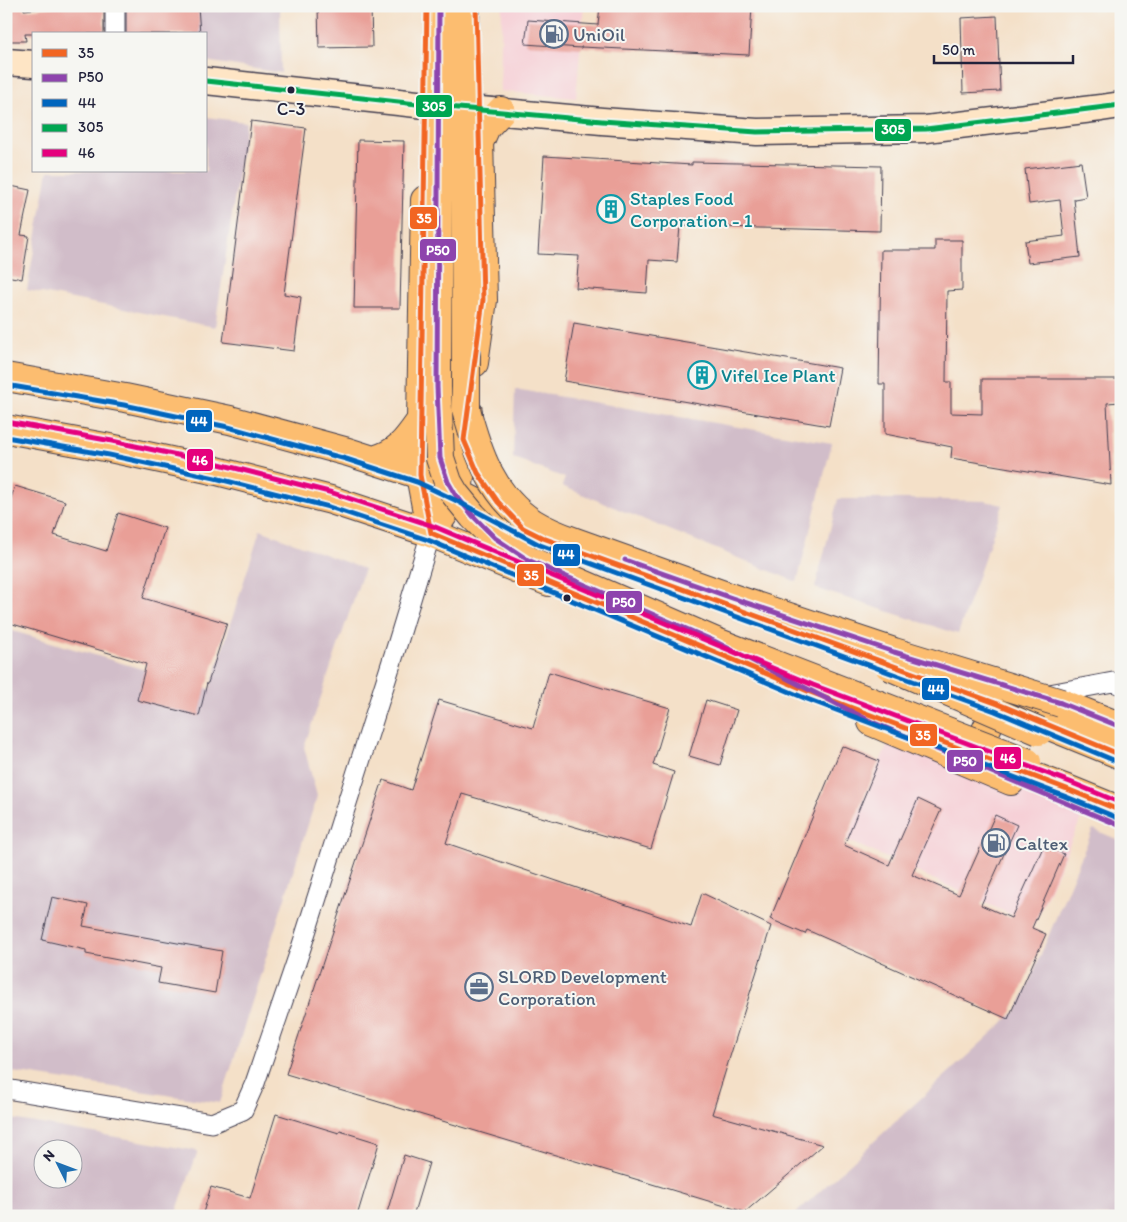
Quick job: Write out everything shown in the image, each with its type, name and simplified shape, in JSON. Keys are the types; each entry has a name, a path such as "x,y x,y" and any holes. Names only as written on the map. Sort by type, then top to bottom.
{"main road":[{"path":"427,6 420,475 431,533"},
{"path":"439,6 437,387 440,458 448,482 465,507 503,544 528,560 714,641 1027,762"},
{"path":"466,6 466,409 478,450 493,483 501,494 532,522 551,533 732,598 894,652 1062,703 1121,727"},
{"path":"431,533 458,493 483,300 479,143 490,110 476,6"},
{"path":"6,62 32,64"},
{"path":"208,80 426,105 602,121 757,132 926,129 1121,105"},
{"path":"6,377 125,398 230,420 348,452 420,475 543,538 998,704 1121,755"},
{"path":"374,460 383,458 400,448 421,420"},
{"path":"6,428 217,471 331,500 431,533 810,692 1121,811"},
{"path":"464,440 478,473 498,502 524,528"},
{"path":"732,598 1039,731"},
{"path":"714,641 872,722 1121,826"},
{"path":"975,754 998,704"}],"street":[{"path":"115,6 115,32"},
{"path":"6,1089 212,1123 243,1110 255,1083 301,948 431,533"},
{"path":"998,704 1113,682 1121,685"}],"shaded area":[{"path":"119,6 280,6 281,73 208,61 208,32 121,32"},
{"path":"502,6 584,6 576,98 500,91"},
{"path":"208,117 246,122 215,327 27,290 48,172 208,172"},
{"path":"515,389 832,443 797,582 562,486 565,478 513,458"},
{"path":"838,499 985,501 1003,505 958,634 815,588"},
{"path":"260,530 364,569 304,747 317,796 220,1103 6,1071 6,629 210,689"},
{"path":"893,731 1084,812 1034,925 847,840"},
{"path":"1093,829 1121,841 1121,1216 793,1216 1018,1009"},
{"path":"6,1118 198,1151 175,1216 6,1216"}],"building":[{"path":"6,6 24,6 24,10 62,6 104,6 104,32 32,32 32,34 25,34 26,41 6,41"},
{"path":"126,6 198,6 200,32 126,32"},
{"path":"318,6 371,6 372,47 319,48"},
{"path":"600,6 752,6 749,55 525,44 528,20 598,25"},
{"path":"997,16 1000,91 963,93 961,18"},
{"path":"251,121 306,128 284,294 301,297 294,351 223,342"},
{"path":"358,140 404,141 400,308 354,308"},
{"path":"544,156 692,165 692,162 881,166 880,231 680,226 677,262 649,260 647,293 576,288 579,256 538,254"},
{"path":"1081,162 1086,197 1074,199 1080,257 1028,263 1025,241 1064,236 1060,200 1029,204 1025,169"},
{"path":"6,185 30,190 21,235 29,236 22,279 6,276"},
{"path":"935,240 962,240 962,290 947,291 946,382 951,382 951,413 982,414 982,379 1121,379 1121,402 1107,403 1111,485 951,458 952,447 885,434 885,384 879,384 881,250 935,250"},
{"name":"Vifel Ice Plant","path":"574,323 840,368 829,426 564,381"},
{"path":"15,486 65,501 54,535 106,551 118,513 165,528 143,598 227,623 207,683 199,716 137,700 146,664 6,622 6,513"},
{"path":"549,672 670,708 653,765 674,772 651,849 462,794 446,843 691,927 702,893 771,926 712,1114 823,1145 745,1212 286,1074 383,780 411,790 439,700 533,728"},
{"path":"706,700 737,710 720,765 689,756"},
{"path":"842,746 879,761 844,845 889,865 918,799 941,810 912,875 959,895 995,815 1017,825 981,905 1011,918 1044,845 1064,854 1032,928 1046,934 1008,1019 807,930 805,934 770,919"},
{"path":"52,897 88,905 83,926 222,951 215,993 158,983 161,968 86,954 86,950 42,940"},
{"path":"276,1114 379,1143 357,1216 202,1216 211,1187 250,1198"},
{"path":"404,1155 429,1163 413,1216 386,1216"}],"transit line":[{"name":"35","path":"427,6 420,475 431,533 810,692 1121,811"},
{"name":"P50","path":"439,6 437,387 440,458 448,482 473,516 495,538 528,560 714,641 872,722 1121,826"},
{"name":"35","path":"476,6 483,300 464,440 478,473 498,502 523,528 543,538 998,704 1121,755"},
{"name":"305","path":"208,81 426,105 602,121 757,132 926,129 1121,105"},
{"name":"44","path":"6,385 124,405 228,427 346,459 417,482 540,545 995,711 1118,762"},
{"name":"46","path":"7,422 112,441 219,464 333,493 433,526 813,685 1121,803"},
{"name":"44","path":"6,437 109,455 215,478 329,507 428,540 807,699 1118,818"},
{"name":"P50","path":"625,560 894,652 1061,703 1121,727"}],"place":[{"name":"UniOil","path":"554,34"},
{"name":"C-3","path":"291,90"},
{"name":"Staples Food Corporation - 1","path":"611,209"},
{"name":"Vifel Ice Plant","path":"702,375"},
{"name":"Caltex","path":"996,843"},
{"name":"SLORD Development Corporation","path":"479,987"}]}
